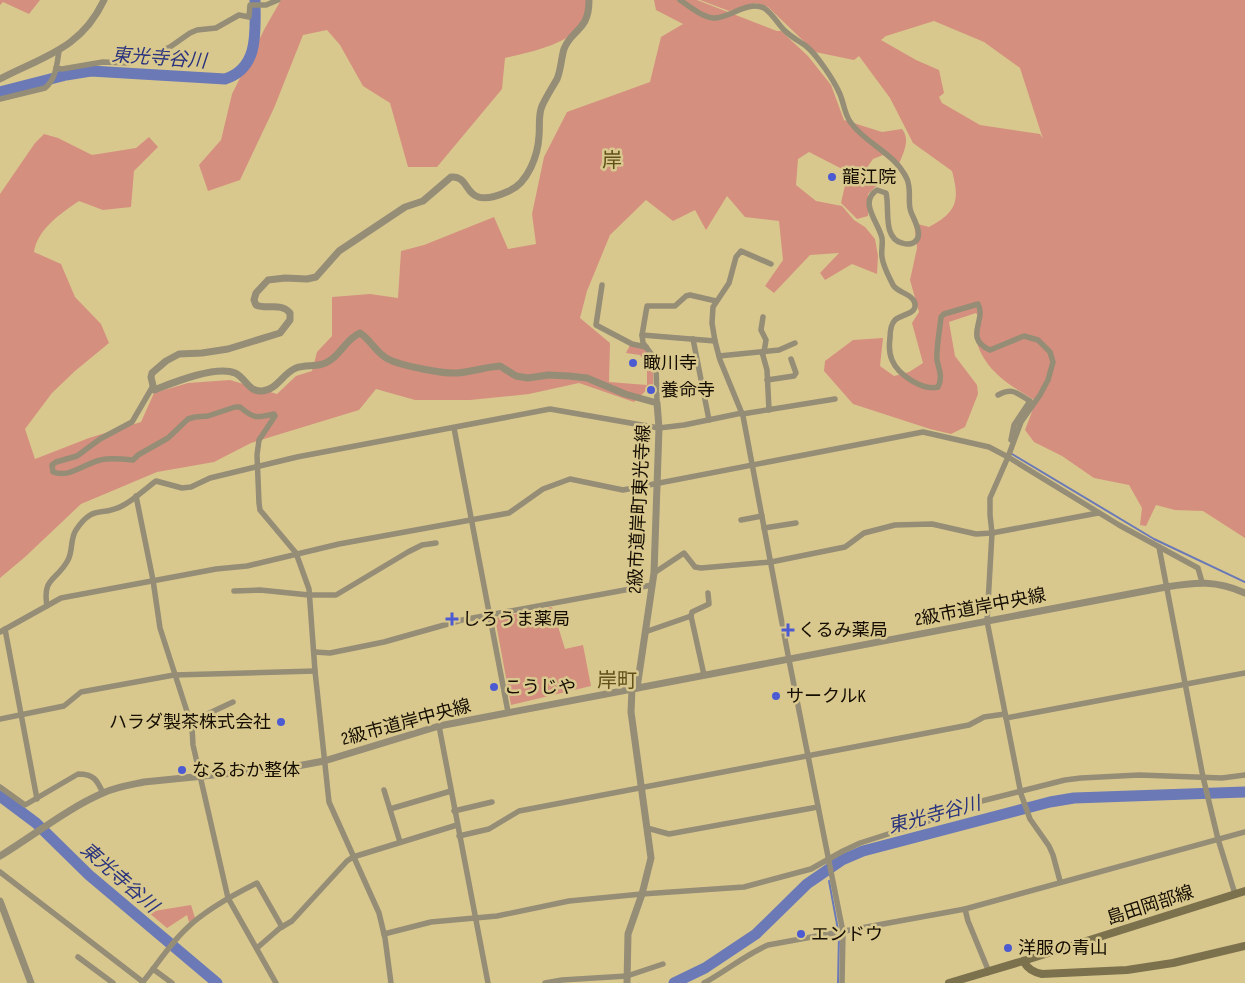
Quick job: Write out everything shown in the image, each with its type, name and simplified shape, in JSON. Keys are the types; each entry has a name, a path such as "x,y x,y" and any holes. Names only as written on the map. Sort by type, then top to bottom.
{"main road":[{"name":"島田岡部線","path":"949,983 1245,891"},
{"path":"1023,961 1027,968 1035,973 1042,974 1127,970 1173,963 1245,946"}],"street":[{"path":"0,79 59,51 81,34 96,15 104,0"},
{"path":"56,69 103,62 129,62 170,46 190,33 216,28 239,15 249,17 250,5 266,5 278,0"},
{"path":"391,983 379,912 329,802 315,671 309,589 296,553 260,510 257,468 259,440 275,416 274,414 258,418 250,416 240,407 235,407 208,416 188,419 168,438 138,455 134,460 105,458 60,474 53,472 52,465 77,456 100,439 132,422 153,386 152,373 166,360 179,354 228,350 280,333 290,320 290,313 287,308 260,307 256,305 254,300 256,293 268,280 316,277 339,251 405,206 423,201 451,177 456,176 461,179 474,196 487,199 512,190 518,185 528,173 538,148 541,107 557,78 564,49 585,24 590,0"},
{"path":"680,0 707,16 714,18 720,18 749,7 764,8 785,31 808,47 831,77 840,93 846,114 858,132 900,167 907,179 911,194 910,210 918,230 916,240 912,243 898,243 893,238 890,230 886,193 877,190 870,196 872,217 882,237 882,257 886,270 897,290 913,299 915,303 912,312 895,320 892,325 889,352 892,362 899,371 926,387 938,387 941,378 937,360 941,317 944,314 978,304 980,308 976,333 983,347 990,350 1024,336 1038,340 1050,352 1052,362 1048,380 1021,422 990,498 992,533 987,621 1021,793 1030,819 1051,850 1060,881"},
{"path":"0,99 45,88 50,83 56,69 59,51"},
{"path":"771,264 741,251 736,257 730,283 713,306 712,323 719,356 742,414 843,932 842,983"},
{"path":"602,285 596,325 632,344 646,347"},
{"path":"657,403 656,364 643,343 642,335 647,306 676,306 690,294 716,301"},
{"path":"762,317 761,330 766,340 763,352 769,410"},
{"name":"2級市道岸町東光寺線","path":"153,386 154,390 186,378 216,372 231,372 236,373 252,390 270,390 295,368 324,364 330,361 352,337 360,333 368,338 378,352 389,360 407,365 454,373 500,366 516,376 528,378 548,375 587,378 625,394 657,403 659,428 654,573 631,712 651,858 642,894 628,934 627,980"},
{"path":"642,335 715,341"},
{"path":"693,339 709,420"},
{"path":"719,356 779,350 795,343"},
{"path":"767,380 794,376 796,373 791,359"},
{"path":"998,395 1007,390 1012,390 1030,401 1014,425 1011,450"},
{"path":"47,606 45,591 47,584 68,559 72,538 83,521 94,512 122,506 156,481 182,488 191,487 210,478 297,457 550,409 659,428 836,399"},
{"path":"454,428 508,712"},
{"path":"36,799 21,714 2,630 61,598 216,569 247,566 296,553 402,531 508,513 543,488 570,479 623,490 923,432 989,447 1008,457 1098,512 1198,568 1202,582"},
{"path":"136,496 153,580 160,628 192,727 193,745 228,898 276,983"},
{"path":"654,573 684,553 695,567 701,568 771,562 845,547 864,533 895,524 932,524 976,534 992,533 1098,512"},
{"path":"741,520 762,516"},
{"path":"764,528 796,523"},
{"path":"234,591 260,590 309,595 336,595 408,552 422,545 436,543"},
{"path":"1159,547 1207,798 1235,894"},
{"name":"2級市道岸中央線","path":"0,856 82,804 103,793 124,786 144,782 292,767 324,761 439,726 1166,587 1202,582 1216,583 1245,594"},
{"path":"314,652 330,653 384,642 489,614 652,585"},
{"path":"645,632 690,616 692,612 710,604 708,593"},
{"path":"690,616 704,675"},
{"path":"0,718 64,706 81,692 174,675 315,671"},
{"path":"459,836 489,829 519,812 969,725 984,717 1006,716 1245,673"},
{"path":"190,720 201,718 233,702"},
{"path":"439,726 488,983"},
{"path":"0,787 25,805 78,774 93,776 98,780 103,793"},
{"path":"384,934 431,922 497,916 569,901 744,887 811,869 860,843 935,819 942,811 1021,793 1065,780 1139,775 1222,778 1245,775"},
{"path":"384,790 400,842"},
{"path":"390,809 450,791"},
{"path":"454,810 492,802"},
{"path":"648,828 670,834 818,807"},
{"path":"257,948 292,921 347,861 353,857 457,825"},
{"path":"704,983 756,950 768,945 965,909 1060,881 1245,832"},
{"path":"0,872 143,983 166,950 187,927 228,898 257,882 282,927"},
{"path":"0,901 32,983"},
{"path":"963,983 989,972 965,909"},
{"path":"78,957 113,983"},
{"path":"545,983 562,980 627,980 663,964"},
{"path":"153,969 172,983"}],"shaded area":[{"path":"0,0 40,0 29,14 3,2 0,5"},
{"path":"281,0 590,0 581,26 574,33 546,47 505,58 502,89 437,167 408,167 390,103 363,86 340,45 327,30 303,35 274,108 240,180 208,191 199,165 221,140 232,94"},
{"path":"654,0 697,0 781,31 808,56 831,85 844,120 882,132 902,129 905,133 906,142 898,166 883,155 873,159 863,173 855,173 863,175 877,185 868,194 868,216 857,219 841,203 848,172 809,152 798,159 796,185 816,201 842,206 875,239 878,256 877,274 852,264 825,280 820,273 839,253 810,255 774,293 765,286 783,260 779,221 745,217 727,196 706,230 695,210 673,221 646,200 610,235 587,291 580,318 610,343 609,382 647,385 647,364 640,355 626,353 630,345 645,349 653,362 653,384 634,402 579,383 529,394 470,400 415,400 376,389 359,410 251,443 214,462 157,472 81,504 0,578 0,194 35,143 44,134 58,138 92,155 136,148 149,137 158,147 134,171 131,207 103,210 79,201 45,229 36,244 34,252 61,264 75,297 101,324 109,343 52,393 25,429 35,459 89,438 141,422 154,393 188,383 230,380 277,394 296,376 312,371 317,352 332,336 332,297 370,294 398,298 401,251 424,245 494,217 508,249 536,244 532,214 544,157 567,112 650,82 661,37 683,24 656,10"},
{"path":"700,0 1245,0 1245,538 1203,511 1175,510 1156,505 1146,526 1140,525 1142,508 1129,485 1094,478 1062,456 1034,442 1025,430 1036,401 1004,380 985,360 979,349 974,331 982,321 976,313 949,322 955,356 977,385 978,394 965,427 951,434 853,404 824,371 825,361 853,340 883,338 880,366 894,376 909,372 923,363 912,323 919,312 910,280 917,248 914,223 929,227 951,211 956,198 952,171 913,143 890,98 859,56 854,60 815,52 768,7 756,3 729,11","holes":["934,21 984,42 1020,68 1043,139 1040,134 980,125 942,103 939,97 944,93 939,70 916,60 881,40 886,36"]},
{"path":"552,607 565,649 583,645 591,686 511,705 495,618"},
{"path":"191,905 195,918 189,922 187,915 167,928 148,912"}],"waterway":[{"name":"東光寺谷川","path":"0,92 66,75 91,71 225,79 236,74 250,57 255,35 255,0"},
{"path":"1012,454 1154,539 1245,582"},
{"name":"東光寺谷川","path":"674,983 705,968 756,934 807,884 842,860 863,851 1050,802 1074,798 1245,792"},
{"name":"東光寺谷川","path":"0,796 36,823 89,875 217,983"},
{"path":"829,881 839,935 838,983"}],"place":[{"name":"龍江院","path":"832,177"},
{"name":"瞰川寺","path":"633,363"},
{"name":"養命寺","path":"651,390"},
{"name":"しろうま薬局","path":"452,619"},
{"name":"くるみ薬局","path":"788,630"},
{"name":"こうじや","path":"494,687"},
{"name":"サークルK","path":"776,696"},
{"name":"ハラダ製茶株式会社","path":"281,722"},
{"name":"なるおか整体","path":"182,770"},
{"name":"エンドウ","path":"801,934"},
{"name":"洋服の青山","path":"1008,948"}],"district":[{"name":"岸","path":"612,160"},
{"name":"岸町","path":"617,680"}]}
